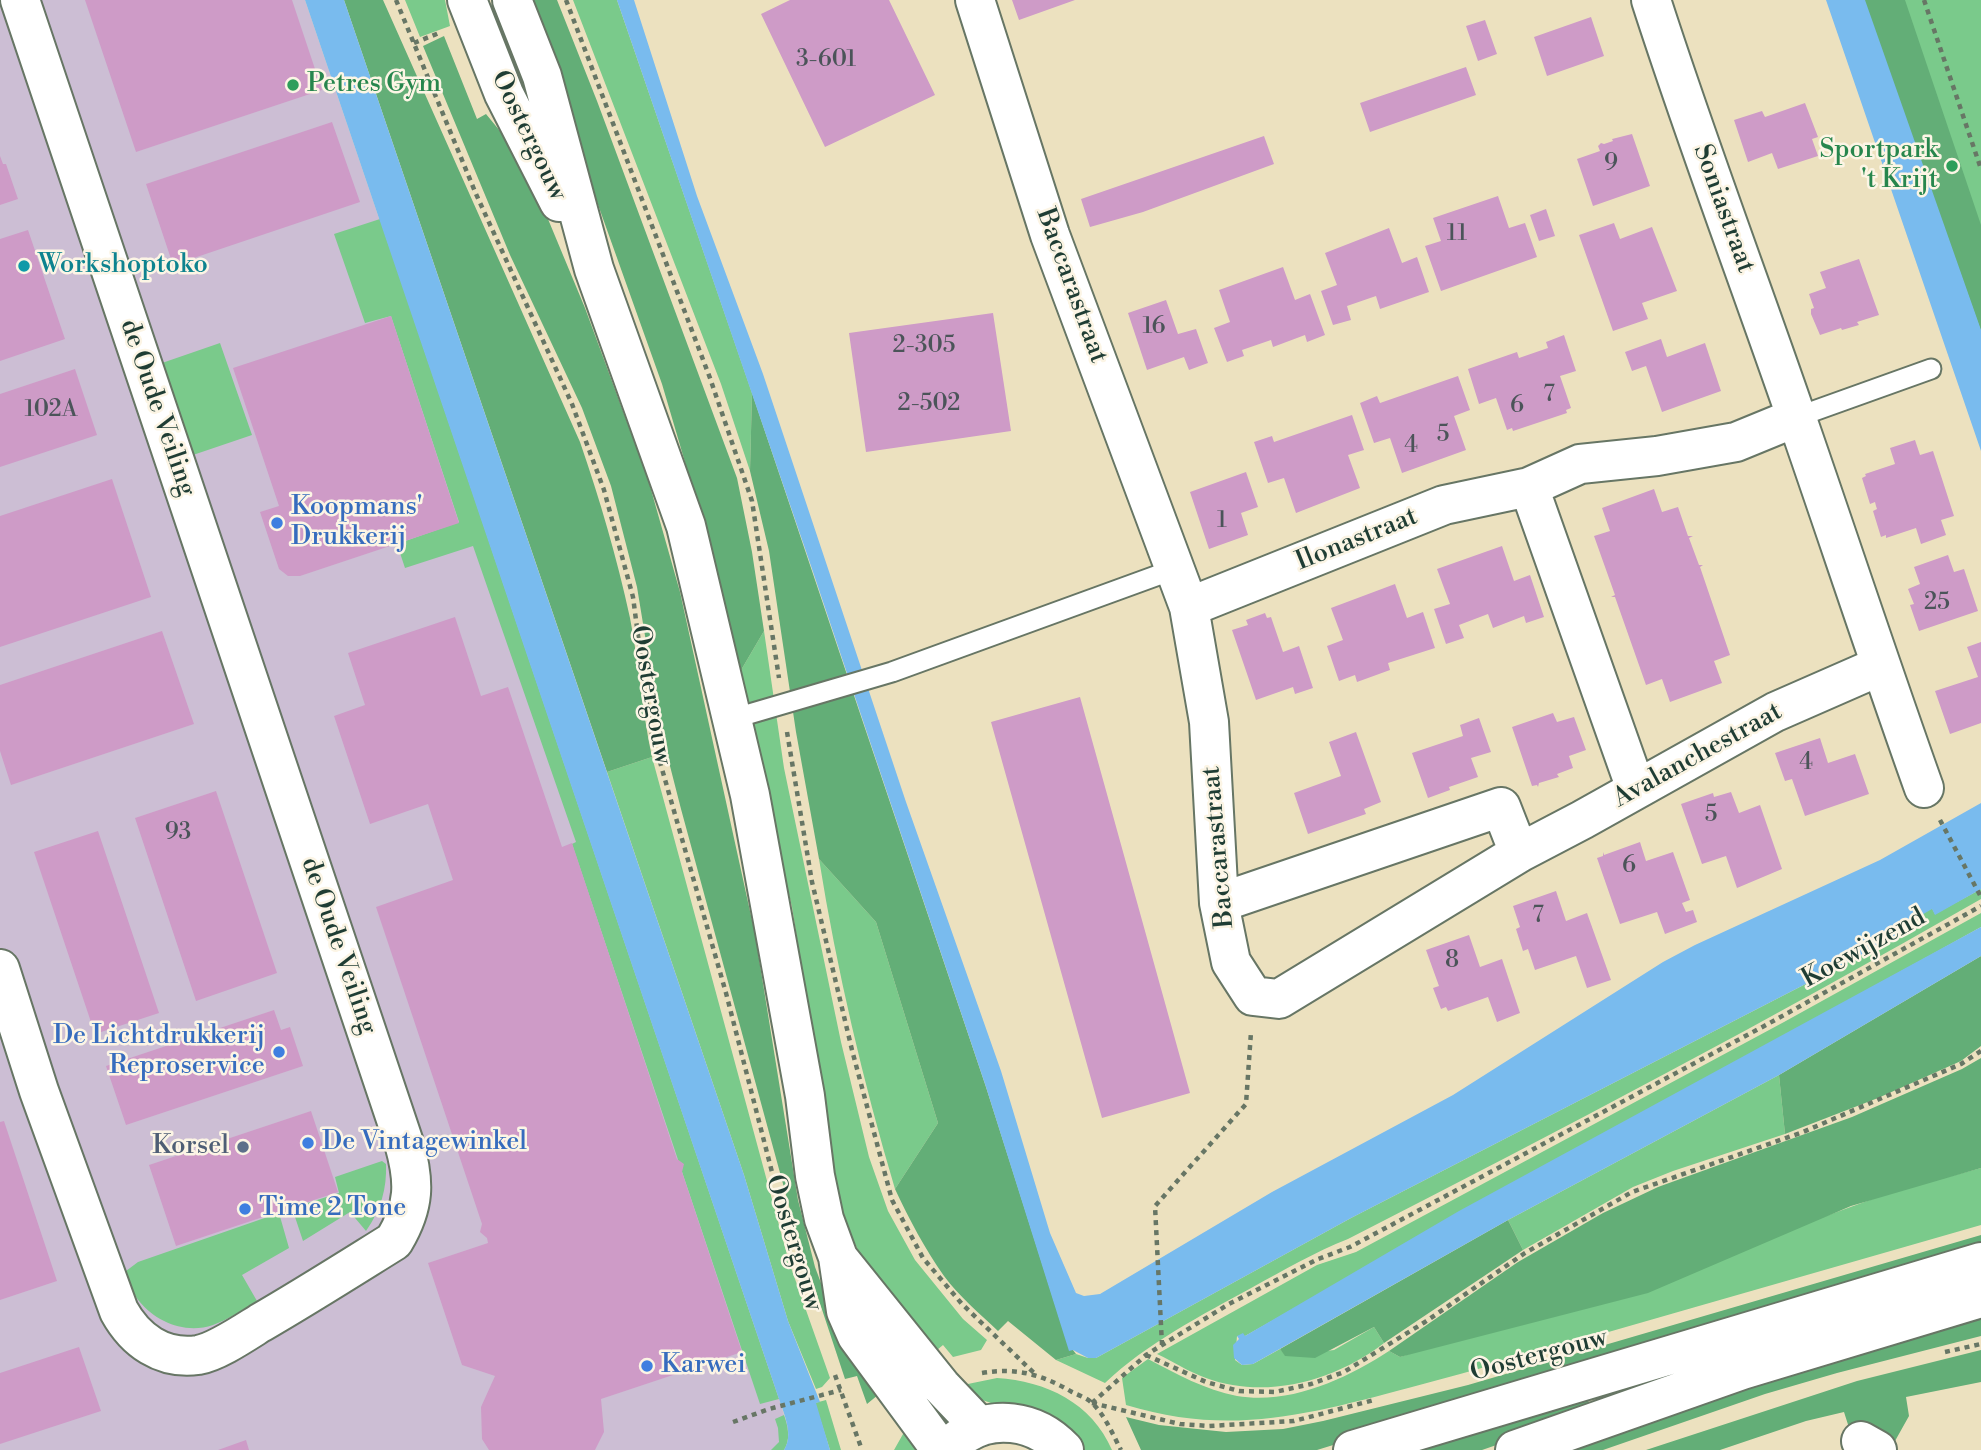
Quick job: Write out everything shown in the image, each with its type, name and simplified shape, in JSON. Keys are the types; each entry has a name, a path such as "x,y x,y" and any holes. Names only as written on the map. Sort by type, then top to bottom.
{"street":[{"name":"de Oude Veiling","path":"0,969 39,1091 119,1311 128,1326 143,1341 165,1353 199,1355 235,1338 394,1241 406,1221 412,1198 412,1170 404,1143 20,0"},
{"name":"Oostergouw","path":"467,0 504,94 594,269"},
{"name":"Oostergouw","path":"512,0 542,76 594,269 686,526 733,719 758,836 805,1096 815,1176 824,1219 838,1257 846,1311 857,1336 941,1450"},
{"name":"Baccarastraat","path":"975,0 1050,235 1189,607 1209,722 1219,903 1231,962 1253,996"},
{"name":"Soniastraat","path":"1651,0 1797,417 1880,667 1930,800"},
{"name":"Ilonastraat","path":"1189,607 1444,505 1529,487 1580,464 1657,456 1736,442 1797,417"},
{"path":"1529,487 1636,789"},
{"name":"Avalanchestraat","path":"1253,996 1279,999 1519,853 1775,712 1880,667"},
{"path":"1219,903 1501,807 1519,853"},
{"name":"Oostergouw","path":"838,1257 936,1379 979,1426"},
{"name":"Oostergouw","path":"1353,1450 1981,1262"},
{"path":"1515,1450 1742,1370 1981,1298"},
{"path":"947,1450 979,1426 1004,1422 1029,1426 1052,1437 1064,1450"}],"lane":[{"path":"1797,417 1931,369"},
{"path":"733,719 892,671 1175,569"}],"path":[{"name":"Oostergouw","path":"396,0 477,194 572,404 604,490 633,597 650,727 726,993 777,1188"},
{"path":"1924,0 1981,167"},
{"path":"1930,800 1981,897"},
{"name":"Koewijzend","path":"1092,1403 1146,1355 1229,1304 1318,1259 1350,1247 1766,1025 1981,906"},
{"path":"1162,1345 1155,1206 1246,1104 1253,996"},
{"path":"1146,1355 1206,1382 1239,1391 1275,1392 1311,1384 1344,1372 1425,1322 1525,1253 1632,1192 1804,1132 1961,1064 1981,1051"},
{"path":"832,1366 862,1450"},
{"path":"1034,1373 1092,1403 1180,1424 1209,1426 1294,1421 1387,1397"},
{"path":"733,1422 769,1409 841,1390"},
{"path":"1092,1403 1121,1450"}],"shaded area":[{"path":"0,0 305,0 779,1399 788,1427 784,1450 0,1450"}],"green space":[{"path":"344,0 383,0 580,442 608,529 625,596 652,757 607,772"},
{"path":"405,0 445,0 450,26 420,37"},
{"path":"525,0 557,0 737,478 764,631 737,677 710,547 662,384"},
{"path":"573,0 617,0 752,393 750,471 721,384"},
{"name":"Sportpark 't Krijt","path":"1863,0 1981,0 1981,331"},
{"path":"1863,0 1905,0 1981,225 1981,331"},
{"path":"444,36 477,119 486,114 523,159 585,308 648,479 680,592 755,934 798,1200 824,1291 884,1390 867,1404 857,1376 845,1379 795,1228 660,727 637,587 611,486 582,408 510,255 423,46"},
{"path":"380,219 779,1399 760,1404 572,844 576,842 473,546 405,568 397,544 459,522 391,316 365,323 334,234"},
{"path":"220,343 252,435 193,455 162,363"},
{"path":"752,393 986,1087 1067,1342 1076,1354 1056,1360 1008,1321 998,1331 944,1276 895,1189 938,1123 876,922 819,859 796,732 769,551 750,471"},
{"path":"764,631 784,768 841,1042 869,1157 888,1211 915,1260 963,1319 987,1340 981,1350 953,1357 943,1345 931,1355 867,1266 852,1237 837,1191 792,907 737,677"},
{"path":"652,757 789,1262 830,1378 822,1387 816,1389 788,1321 744,1175 607,772"},
{"path":"819,859 876,922 938,1123 895,1189 852,1026"},
{"path":"1981,889 1981,899 1746,1030 1508,1157 1300,1261 1195,1319 1157,1342 1105,1383 1056,1360 1076,1354 1096,1358 1351,1218 1893,939 1914,924 1912,920 1932,908 1935,914"},
{"path":"1981,913 1981,927 1245,1336 1237,1336 1235,1360 1242,1365 1253,1364 1280,1349 1286,1356 1334,1350 1374,1327 1384,1343 1344,1368 1299,1383 1252,1387 1206,1378 1157,1354 1317,1265 1356,1252"},
{"path":"1981,956 1981,1046 1961,1061 1878,1098 1785,1134 1779,1075"},
{"path":"1981,1058 1981,1168 1851,1206 1648,1293 1400,1357 1389,1351 1518,1262 1603,1213 1658,1187 1852,1117 1962,1069"},
{"path":"1779,1075 1785,1134 1633,1187 1523,1250 1508,1220"},
{"path":"382,1161 386,1164 384,1190 376,1215 366,1231 350,1212 303,1241 292,1208 339,1193 335,1177"},
{"path":"1981,1168 1981,1225 1460,1374 1339,1406 1270,1418 1201,1419 1164,1415 1126,1405 1122,1378 1148,1359 1191,1381 1237,1396 1277,1397 1297,1393 1336,1380 1389,1351 1400,1357 1889,1193"},
{"path":"279,1213 289,1248 242,1275 257,1301 213,1325 193,1328 163,1321 139,1301 126,1271 138,1262"},
{"path":"1508,1220 1523,1250 1384,1343 1374,1327 1315,1358 1285,1356 1280,1349"},
{"path":"1981,1235 1981,1253 1317,1450 1141,1450 1126,1417 1159,1425 1226,1432 1283,1429 1323,1421 1468,1385"},
{"path":"1981,1312 1981,1336 1765,1394 1603,1450 1549,1450"},
{"path":"1981,1350 1981,1382 1906,1397 1909,1416 1895,1441 1851,1434 1844,1412 1806,1421 1720,1450 1646,1450 1857,1381"},
{"path":"997,1378 1033,1384 1080,1407 1092,1419 1112,1450 1081,1450 994,1404 979,1399 963,1385"},
{"path":"1586,1394 1592,1412 1482,1450 1393,1450"},
{"path":"826,1400 841,1450 830,1450 815,1403"},
{"path":"784,1415 788,1442 784,1450 771,1450 779,1442 775,1419"},
{"path":"907,1427 917,1450 894,1450"}],"water":[{"path":"305,0 344,0 744,1175 788,1321 820,1402 816,1403 830,1450 784,1450 788,1431 783,1411"},
{"path":"617,0 634,0 697,196 763,374 906,802 1001,1071 1050,1233 1076,1293 1084,1296 1100,1294 1272,1192 1453,1095 1663,962 1880,860 1981,803 1981,889 1935,915 1932,909 1913,920 1914,924 1893,939 1351,1218 1096,1358 1069,1351 986,1087"},
{"path":"1826,0 1865,0 1981,330 1981,451"},
{"path":"1981,927 1981,956 1779,1075 1508,1220 1253,1364 1242,1365 1234,1358 1233,1345 1239,1339 1237,1336 1243,1333 1245,1336 1459,1211"}],"building":[{"path":"85,0 292,0 322,90 136,152"},
{"path":"790,0 889,0 935,95 825,147 761,14"},
{"path":"1012,0 1075,0 1019,20"},
{"path":"1591,17 1604,56 1547,76 1534,37"},
{"path":"1485,20 1497,54 1478,61 1466,26"},
{"path":"1466,67 1476,95 1370,132 1360,103"},
{"path":"1805,103 1818,137 1812,139 1818,156 1778,169 1772,153 1748,162 1734,120 1762,111 1765,117"},
{"path":"332,122 360,202 173,265 146,184"},
{"path":"1632,134 1650,186 1593,206 1577,159 1600,151 1598,146 1601,143"},
{"path":"1264,136 1274,164 1143,212 1090,227 1081,199"},
{"path":"0,156 3,164 6,164 18,199 0,205"},
{"path":"1498,196 1509,228 1525,223 1537,257 1441,291 1425,246 1441,241 1433,218"},
{"path":"1546,209 1555,236 1539,241 1530,215"},
{"path":"1614,223 1620,239 1652,227 1677,291 1642,303 1648,319 1613,331 1579,235"},
{"path":"1389,228 1402,263 1417,257 1429,292 1380,309 1376,296 1347,306 1351,320 1333,325 1321,291 1337,285 1325,253"},
{"path":"28,230 65,339 0,361 0,239"},
{"path":"1859,259 1879,315 1857,322 1859,325 1820,335 1811,314 1811,309 1814,308 1809,294 1826,288 1820,272"},
{"path":"1283,267 1295,300 1310,294 1325,335 1307,342 1305,335 1273,347 1271,340 1242,350 1244,356 1227,362 1214,328 1230,322 1219,290"},
{"path":"1166,300 1178,334 1196,329 1208,363 1189,370 1184,357 1147,370 1128,313"},
{"path":"993,313 1011,431 866,452 849,333"},
{"path":"391,316 459,523 300,576 288,576 279,569 260,512 279,506 233,368"},
{"path":"1564,335 1576,371 1560,376 1571,408 1566,410 1567,413 1513,431 1512,428 1507,430 1496,398 1479,404 1468,369 1517,352 1519,358 1548,348 1546,342"},
{"path":"1661,339 1667,357 1705,343 1721,391 1662,412 1646,366 1632,371 1625,352"},
{"path":"75,369 97,435 0,467 0,394"},
{"path":"1458,376 1470,410 1454,416 1466,450 1402,473 1390,438 1374,443 1360,403 1377,396 1380,403"},
{"path":"1352,415 1364,450 1348,455 1360,488 1296,513 1284,478 1268,483 1254,442 1272,436 1274,442"},
{"path":"1915,440 1920,455 1933,451 1954,516 1941,520 1946,535 1921,544 1916,528 1886,538 1886,535 1881,537 1873,511 1877,509 1875,502 1870,504 1862,478 1865,474 1895,464 1890,448"},
{"path":"1246,472 1258,507 1241,513 1248,535 1209,549 1190,492"},
{"path":"112,479 151,597 0,647 0,516"},
{"path":"1654,489 1662,512 1678,507 1688,536 1693,536 1689,538 1699,565 1703,565 1700,567 1730,655 1714,661 1722,683 1670,702 1662,679 1646,685 1615,597 1611,597 1615,595 1594,536 1610,531 1602,508"},
{"path":"1502,546 1514,581 1530,575 1544,617 1526,623 1524,616 1493,628 1488,614 1459,625 1464,638 1446,644 1434,609 1450,604 1437,569"},
{"path":"1948,555 1954,572 1964,569 1978,611 1919,631 1910,605 1914,604 1908,589 1920,584 1914,567"},
{"path":"1395,584 1407,618 1423,612 1435,648 1388,663 1390,670 1357,682 1355,675 1339,681 1327,646 1343,640 1331,608"},
{"path":"1265,613 1267,618 1271,617 1283,652 1299,646 1313,688 1295,694 1293,687 1256,700 1232,630 1248,625 1246,620"},
{"path":"455,617 481,696 508,687 562,847 572,843 677,1159 684,1164 682,1172 742,1352 601,1399 604,1432 595,1450 489,1450 482,1439 481,1407 495,1376 462,1365 428,1263 488,1243 487,1238 480,1232 482,1224 376,907 453,880 428,804 370,824 334,716 365,705 348,653"},
{"path":"162,631 194,724 11,785 0,751 0,685"},
{"path":"1981,642 1981,723 1950,734 1935,691 1978,677 1967,647"},
{"path":"1080,697 1190,1093 1102,1118 991,722"},
{"path":"1553,713 1557,722 1574,717 1586,750 1569,756 1573,768 1557,774 1559,777 1539,783 1538,787 1532,786 1512,727"},
{"path":"1479,718 1491,752 1471,758 1478,777 1428,798 1412,753 1463,736 1460,725"},
{"path":"1356,732 1381,802 1364,809 1366,814 1308,834 1294,793 1341,776 1329,742"},
{"path":"1820,738 1828,763 1855,754 1869,794 1805,816 1792,779 1785,781 1775,753"},
{"path":"216,791 277,973 196,1001 135,818"},
{"path":"1731,792 1739,813 1760,805 1782,869 1737,888 1726,856 1702,864 1681,804 1713,793 1714,797"},
{"path":"98,831 159,1013 95,1034 34,852"},
{"path":"1640,842 1646,861 1673,852 1690,900 1682,903 1686,912 1693,910 1697,922 1665,934 1657,912 1620,924 1597,858 1603,856 1603,852 1604,855"},
{"path":"1556,891 1566,921 1587,913 1611,980 1587,988 1576,956 1535,970 1528,949 1523,951 1516,929 1520,927 1513,906"},
{"path":"1469,935 1480,967 1502,959 1520,1013 1497,1022 1488,997 1448,1011 1446,1007 1441,1009 1433,988 1439,986 1426,950"},
{"path":"274,1010 281,1030 290,1027 303,1066 126,1125 106,1066"},
{"path":"311,1111 338,1192 176,1246 149,1165"},
{"path":"4,1121 57,1281 0,1300 0,1122"},
{"path":"79,1347 101,1411 0,1444 0,1373"},
{"path":"246,1440 249,1450 218,1450"}],"place":[{"name":"Petres Gym","path":"293,85"},
{"name":"Sportpark 't Krijt","path":"1952,166"},
{"name":"Workshoptoko","path":"24,266"},
{"name":"Koopmans' Drukkerij","path":"277,523"},
{"name":"De Lichtdrukkerij Reproservice","path":"279,1052"},
{"name":"De Vintagewinkel","path":"308,1143"},
{"name":"Korsel","path":"243,1147"},
{"name":"Time 2 Tone","path":"245,1209"},
{"name":"Karwei","path":"647,1366"}]}
